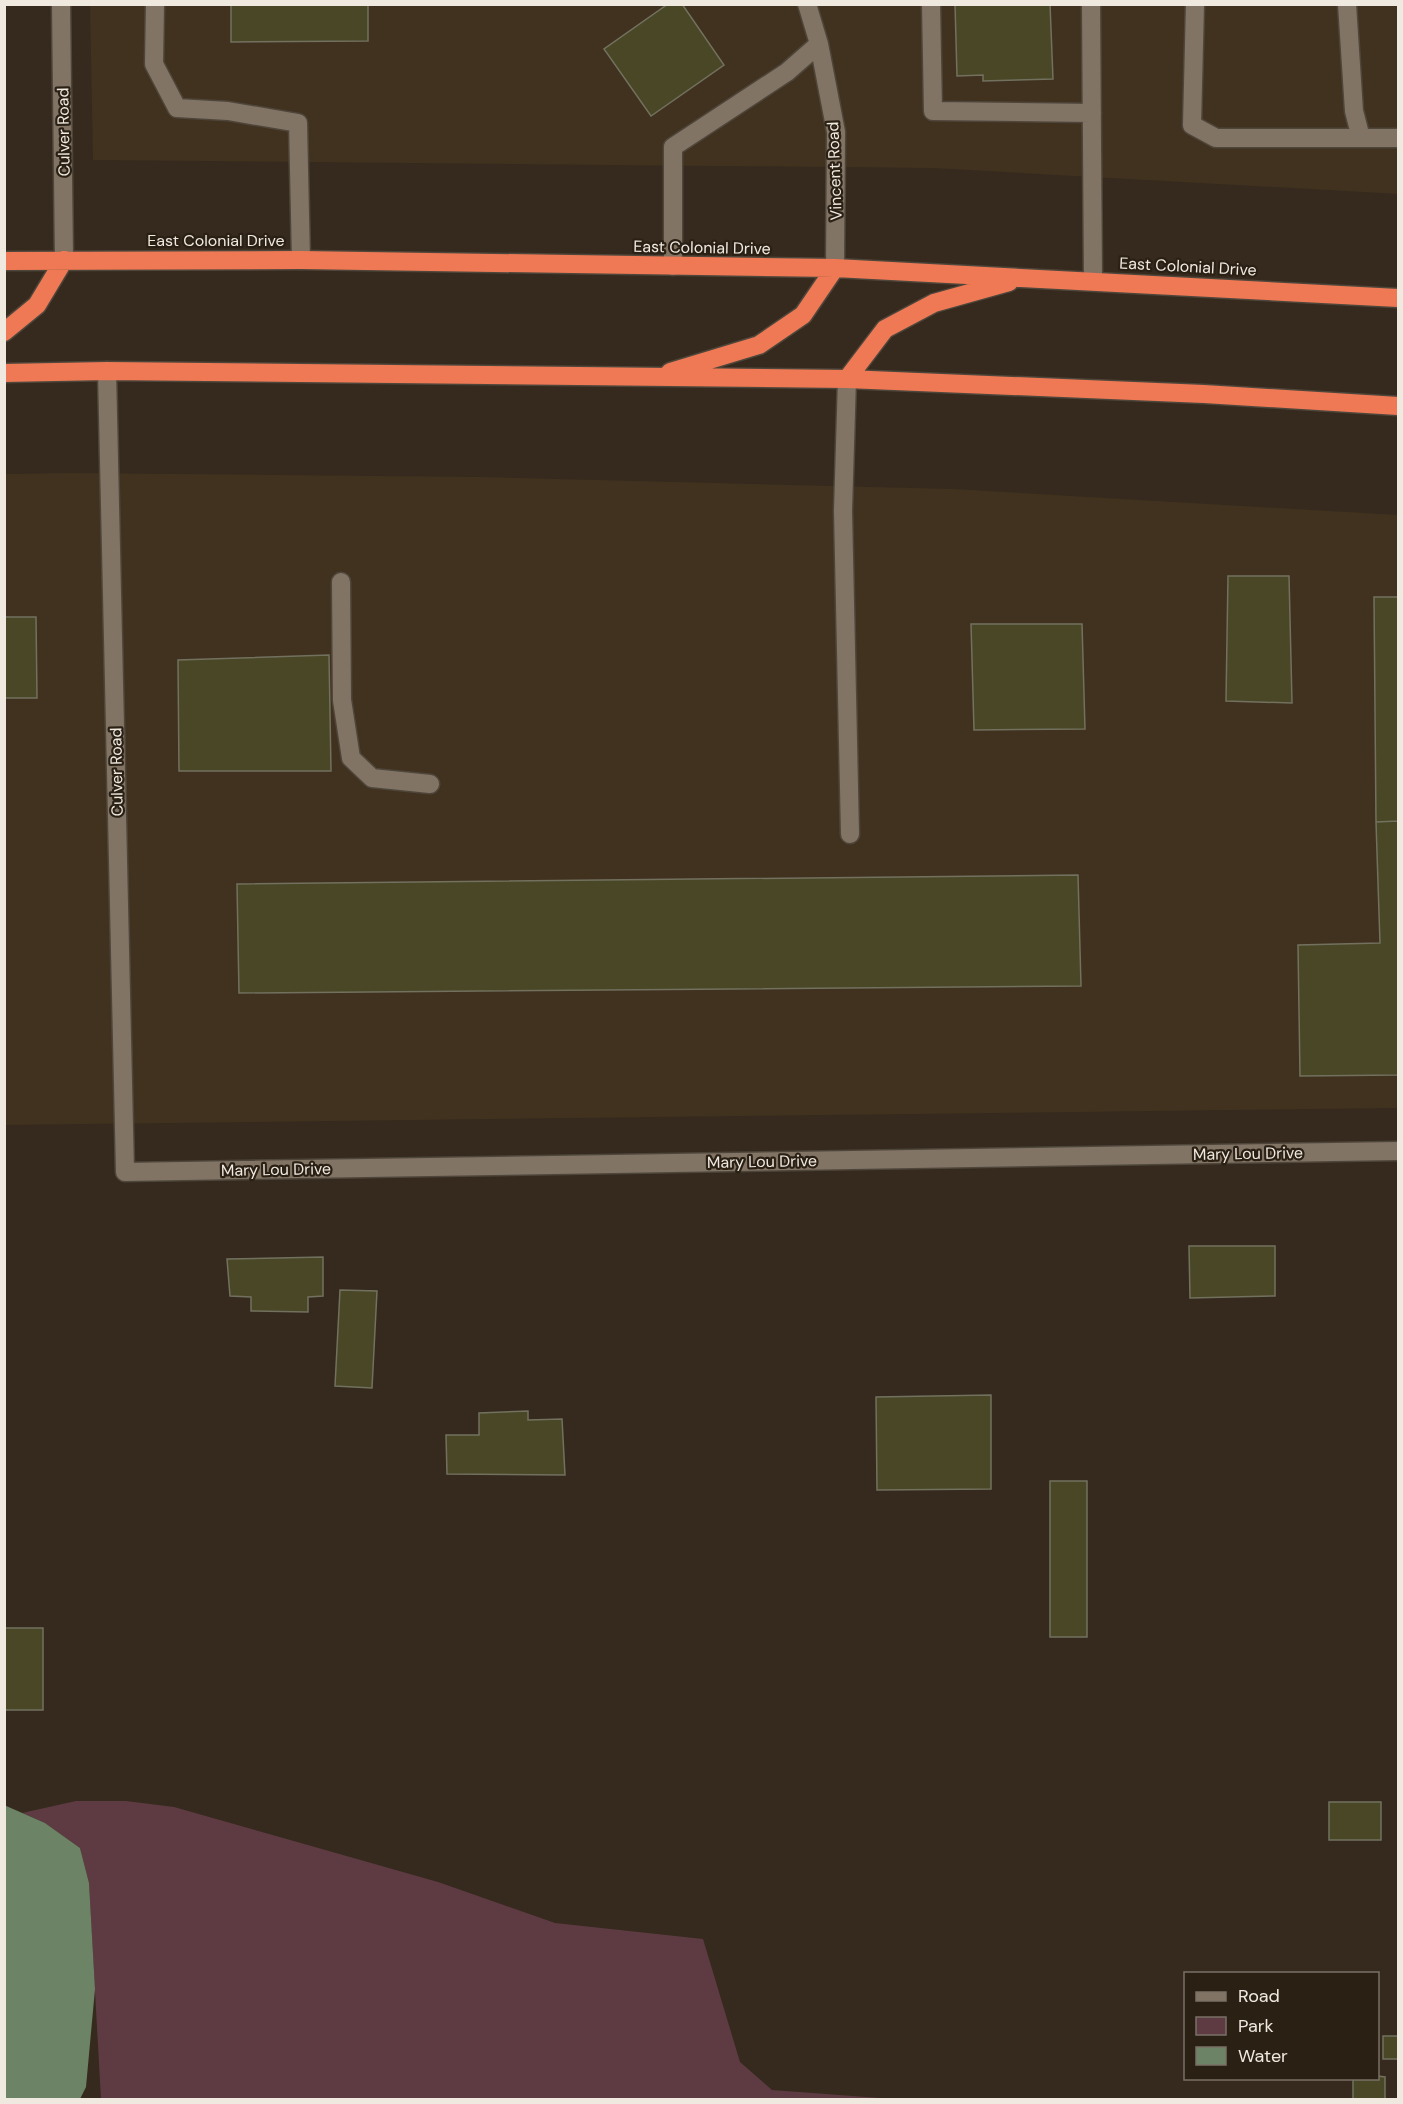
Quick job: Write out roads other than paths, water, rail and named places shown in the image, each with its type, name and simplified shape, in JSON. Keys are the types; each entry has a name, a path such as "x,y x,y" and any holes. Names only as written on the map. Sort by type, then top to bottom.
{"highway":[{"path":"4,332 37,305 64,260"},
{"name":"East Colonial Drive","path":"4,261 301,260 836,268 1398,298"},
{"path":"654,377 759,345 803,315 836,268"},
{"path":"847,379 885,329 934,303 1022,278"},
{"path":"4,373 107,371 847,379 1214,395 1398,406"}],"street":[{"name":"Culver Road","path":"61,4 64,260"},
{"path":"155,4 154,64 177,108 228,111 298,123 301,260"},
{"name":"Vincent Road","path":"807,4 819,44 836,132 836,268"},
{"path":"931,4 933,111 1092,113"},
{"path":"1091,4 1093,281"},
{"path":"1195,4 1192,125 1216,138 1398,138"},
{"path":"1347,4 1354,111 1361,138"},
{"path":"673,266 673,147 788,72 819,44"},
{"name":"Culver Road","path":"107,371 125,1172"},
{"path":"847,379 843,511 850,834"},
{"path":"341,582 342,700 351,758 372,778 430,784"},
{"name":"Mary Lou Drive","path":"125,1172 1398,1151"}],"water":[{"path":"4,1805 45,1823 80,1848 89,1883 95,1989 86,2087 80,2099 5,2099"}]}
